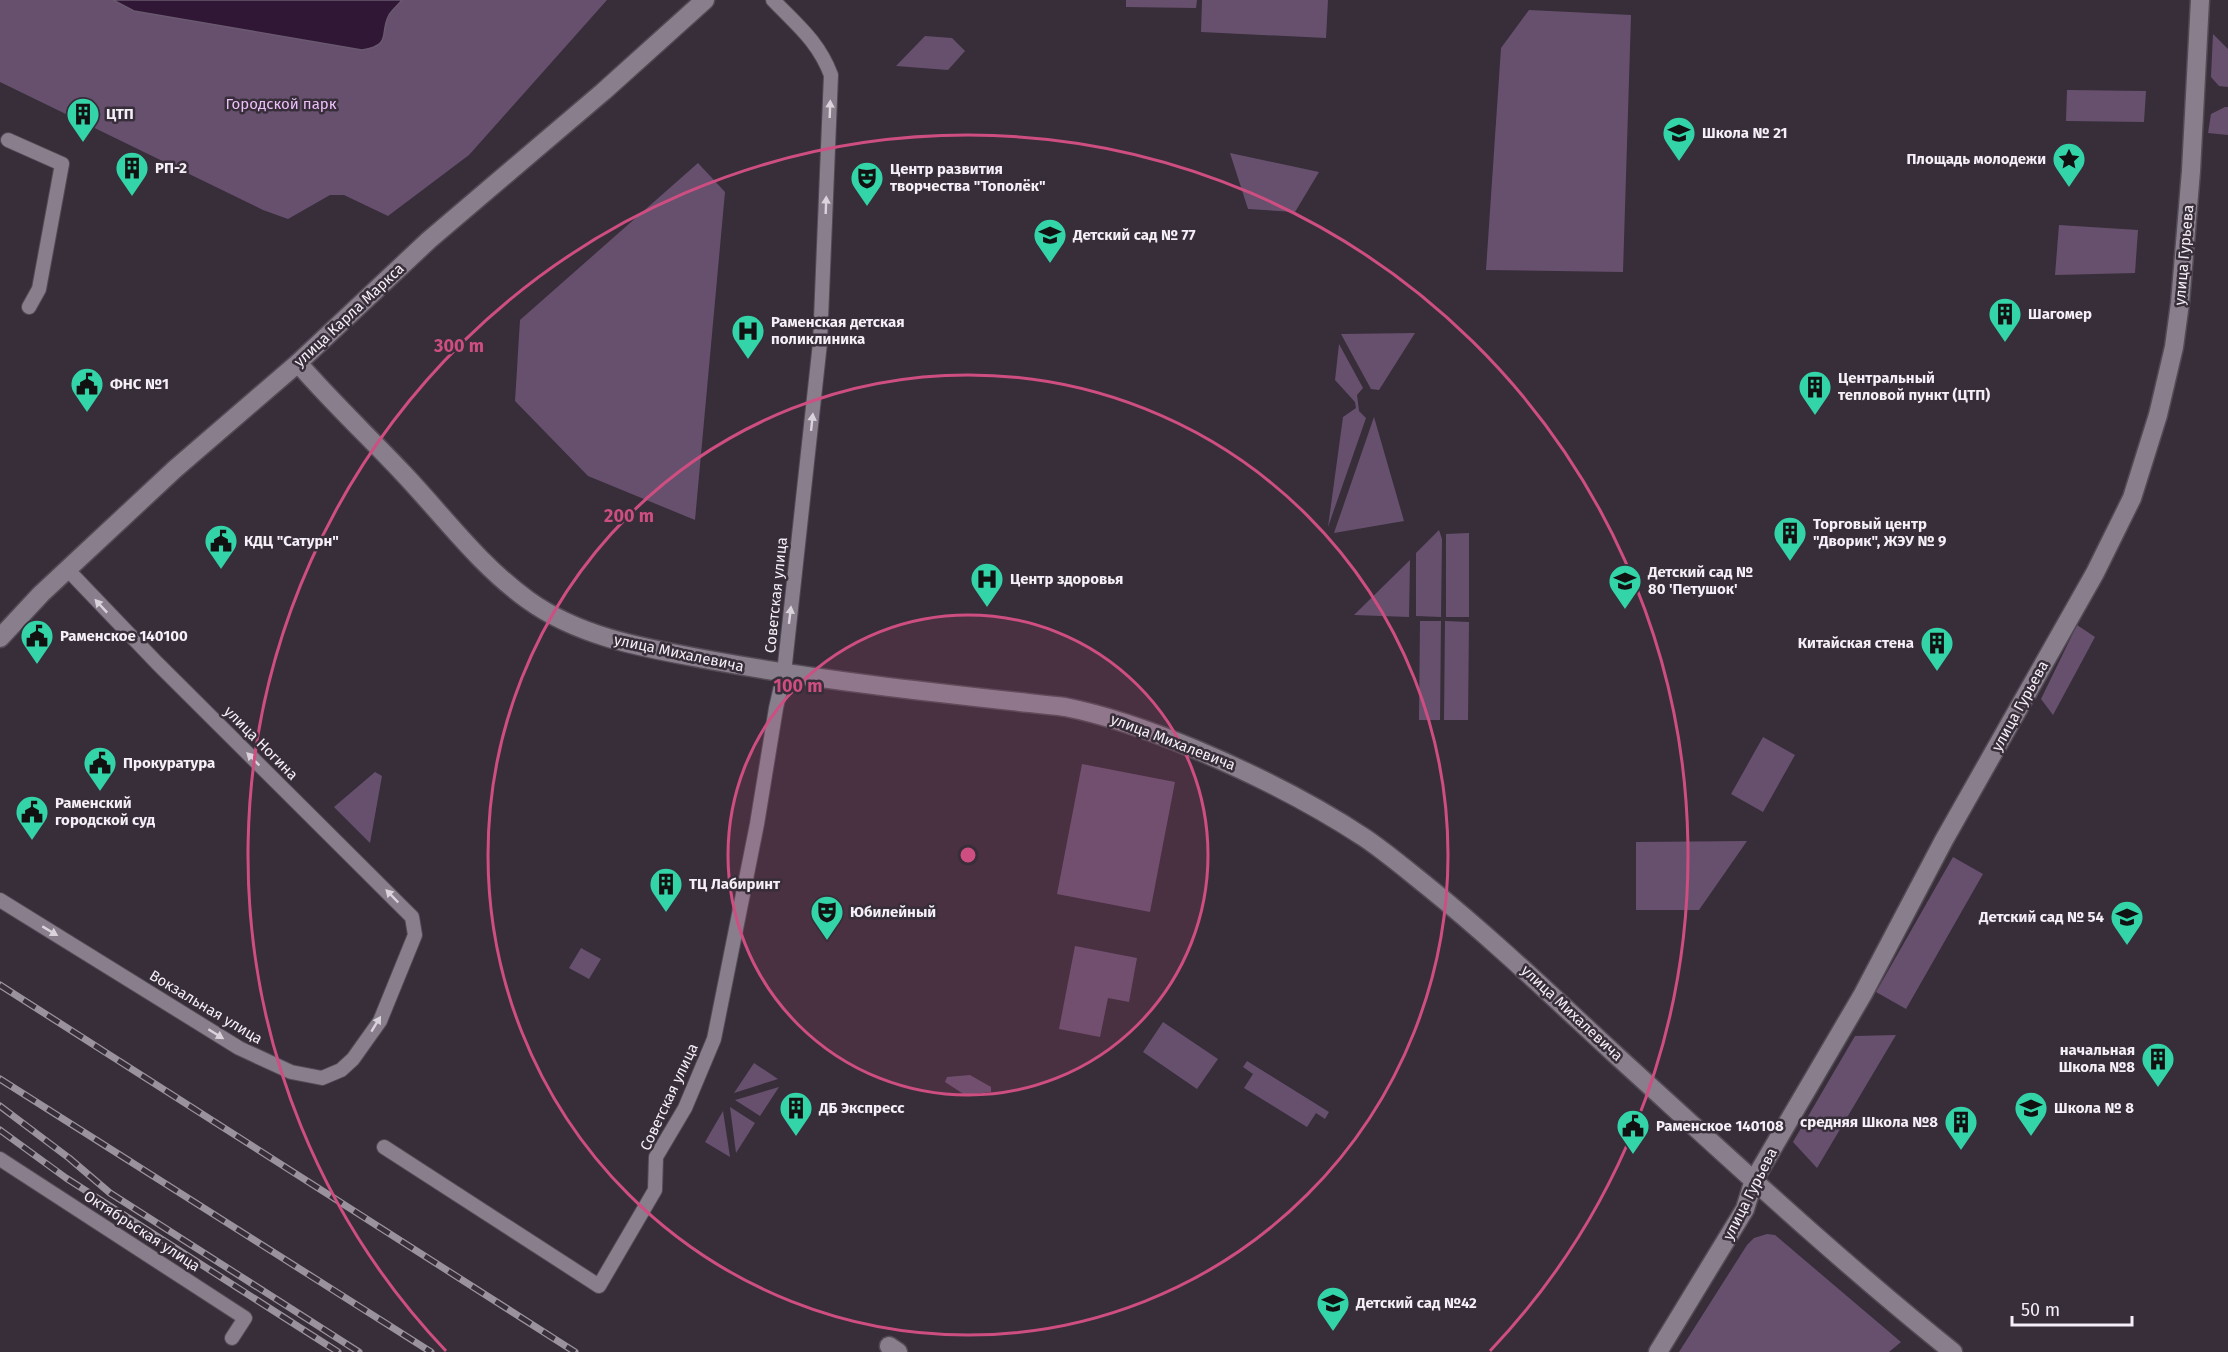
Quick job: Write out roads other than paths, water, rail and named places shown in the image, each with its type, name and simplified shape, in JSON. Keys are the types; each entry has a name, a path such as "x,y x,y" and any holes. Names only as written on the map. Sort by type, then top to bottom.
{"main road":[{"name":"улица Карла Маркса","path":"0,638 67,569 175,469 298,363 422,246 604,91 705,0"},
{"name":"улица Гурьева","path":"1658,1352 1745,1209 1754,1180 1863,994 1944,840 2095,573 2132,498 2158,415 2174,348 2185,248 2200,0"},
{"name":"улица Михалевича","path":"298,363 320,389 402,472 478,559 528,600 584,630 665,652 784,674 1092,712 1178,742 1287,791 1365,839 1478,927 1754,1180 1905,1314 1953,1352"}],"street":[{"name":"Советская улица","path":"384,1147 599,1286 653,1194 657,1178 656,1157 685,1108 717,1030 784,674 820,343 831,75 824,56 813,40 773,0"},
{"path":"8,140 62,164 39,289 29,307"},
{"name":"улица Ногина","path":"67,569 157,663 412,917 415,935 411,945"},
{"name":"Вокзальная улица","path":"0,900 239,1048 291,1072 322,1078 341,1070 353,1059 380,1021 411,945"},
{"name":"Октябрьская улица","path":"0,1159 245,1318 232,1338"}],"railway":[{"path":"0,985 575,1352"},
{"path":"0,1079 431,1352"},
{"path":"0,1106 69,1158 110,1193 359,1352"},
{"path":"0,1130 66,1178 338,1352"}],"place":[{"name":"ЦТП","path":"83,143"},
{"name":"Школа № 21","path":"1679,162"},
{"name":"Площадь молодежи","path":"2069,188"},
{"name":"РП-2","path":"132,197"},
{"name":"Центр развития творчества \"Тополёк\"","path":"867,207"},
{"name":"Детский сад № 77","path":"1050,264"},
{"name":"Шагомер","path":"2005,343"},
{"name":"Раменская детская поликлиника","path":"748,360"},
{"name":"ФНС №1","path":"87,413"},
{"name":"Центральный тепловой пункт (ЦТП)","path":"1815,416"},
{"name":"Торговый центр \"Дворик\", ЖЭУ № 9","path":"1790,562"},
{"name":"КДЦ \"Сатурн\"","path":"221,570"},
{"name":"Центр здоровья","path":"987,608"},
{"name":"Детский сад № 80 'Петушок'","path":"1625,610"},
{"name":"Раменское 140100","path":"37,665"},
{"name":"Китайская стена","path":"1937,672"},
{"name":"Прокуратура","path":"100,792"},
{"name":"Раменский городской суд","path":"32,841"},
{"name":"ТЦ Лабиринт","path":"666,913"},
{"name":"Юбилейный","path":"827,941"},
{"name":"Детский сад № 54","path":"2127,946"},
{"name":"начальная Школа №8","path":"2158,1088"},
{"name":"ДБ Экспресс","path":"796,1137"},
{"name":"Школа № 8","path":"2031,1137"},
{"name":"средняя Школа №8","path":"1961,1151"},
{"name":"Раменское 140108","path":"1633,1155"},
{"name":"Детский сад №42","path":"1333,1332"}],"park label":[{"name":"Городской парк","path":"281,104"}]}
